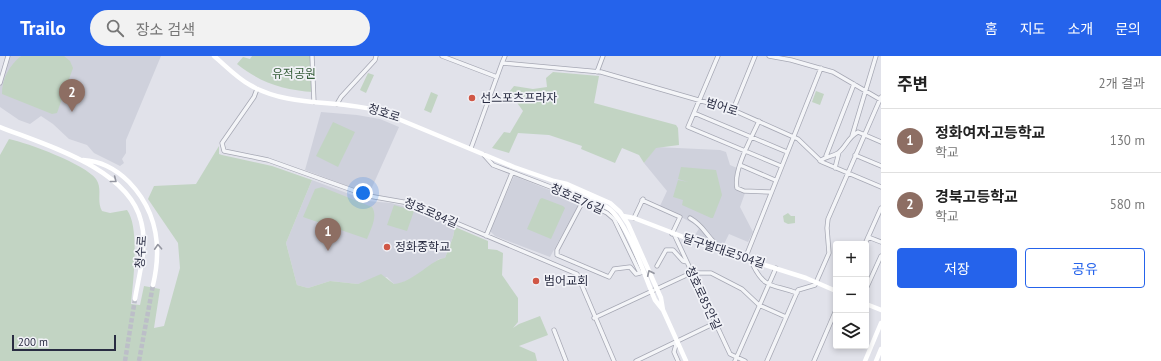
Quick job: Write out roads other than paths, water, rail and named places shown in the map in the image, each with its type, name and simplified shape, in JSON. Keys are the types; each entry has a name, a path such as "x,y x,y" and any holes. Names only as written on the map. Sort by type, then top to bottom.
{"main road":[{"name":"청호로","path":"214,56 244,81 257,89 279,97 366,107 379,110 483,154 554,181 567,184 606,201 623,216 630,228 657,288 661,298 663,310"},
{"name":"청수로","path":"0,127 81,159 118,183 138,210 142,221 144,242 136,299"},
{"name":"청수로","path":"81,159 95,161 121,175 139,192 145,201 151,213 158,241 158,266 153,285"},
{"name":"청호로","path":"554,181 565,189 605,206 612,211 622,223 641,272 655,300 663,310 686,361"},
{"name":"달구벌대로504길","path":"623,216 634,218 715,249 817,282 833,290"},
{"path":"869,305 881,310"},
{"path":"865,361 881,323"},
{"path":"876,361 881,349"}],"street":[{"path":"0,83 8,56"},
{"path":"312,56 314,102"},
{"path":"338,104 341,97 375,60 376,56"},
{"path":"442,56 497,77"},
{"path":"471,148 505,56"},
{"path":"597,72 603,56"},
{"path":"718,56 688,127 781,166"},
{"path":"733,110 755,56"},
{"path":"767,361 796,293 798,290 815,285 817,282 829,253 827,228 828,218 848,174 854,155 881,99 833,72 792,60 769,56"},
{"path":"852,136 876,56"},
{"name":"범어로","path":"502,63 597,72 733,110 798,139 820,161 881,187"},
{"path":"745,258 770,192 821,68"},
{"path":"826,156 854,84"},
{"name":"청호로84길","path":"257,89 254,97 222,143 224,151 268,160 369,196 409,203 577,274"},
{"path":"694,113 787,152"},
{"path":"759,121 736,176 737,188 744,192 770,192"},
{"path":"835,168 839,151 852,136 858,132 864,133 881,142"},
{"path":"820,161 826,156 839,151"},
{"name":"청호로76길","path":"483,154 493,165 583,201 607,213 614,219 641,272"},
{"path":"854,155 881,166"},
{"path":"740,165 776,180"},
{"path":"486,236 512,172"},
{"name":"달구벌대로504길","path":"634,218 642,199 680,217 673,234"},
{"path":"583,201 556,253 609,277 614,270 630,267 636,274 641,272"},
{"path":"866,241 881,208"},
{"path":"690,218 701,224 707,236 716,244 715,249"},
{"name":"청호로85안길","path":"673,234 730,354 735,359 745,361"},
{"path":"868,237 881,242"},
{"path":"657,266 666,250 673,250 683,261 687,262"},
{"path":"869,282 881,256"},
{"name":"달구벌대로504길","path":"753,265 761,278 769,284"},
{"path":"582,266 577,274 613,361"},
{"name":"달구벌대로504길","path":"735,359 776,268"},
{"path":"594,318 691,272 711,273 742,289 759,305 786,317"},
{"path":"769,284 775,288 781,288 796,293"},
{"path":"814,361 835,313"},
{"path":"636,361 715,323"},
{"path":"554,330 566,361"},
{"path":"677,341 674,352 678,361"}],"tunnel":[{"path":"139,361 153,285"},
{"path":"125,361 135,299"}],"place":[{"name":"선스포츠프라자","path":"472,98"},
{"name":"경북고등학교","path":"72,112"},
{"name":"정화중학교","path":"387,247"},
{"name":"정화여자고등학교","path":"328,251"},
{"name":"범어교회","path":"536,281"}],"park label":[{"name":"유적공원","path":"294,74"}]}
